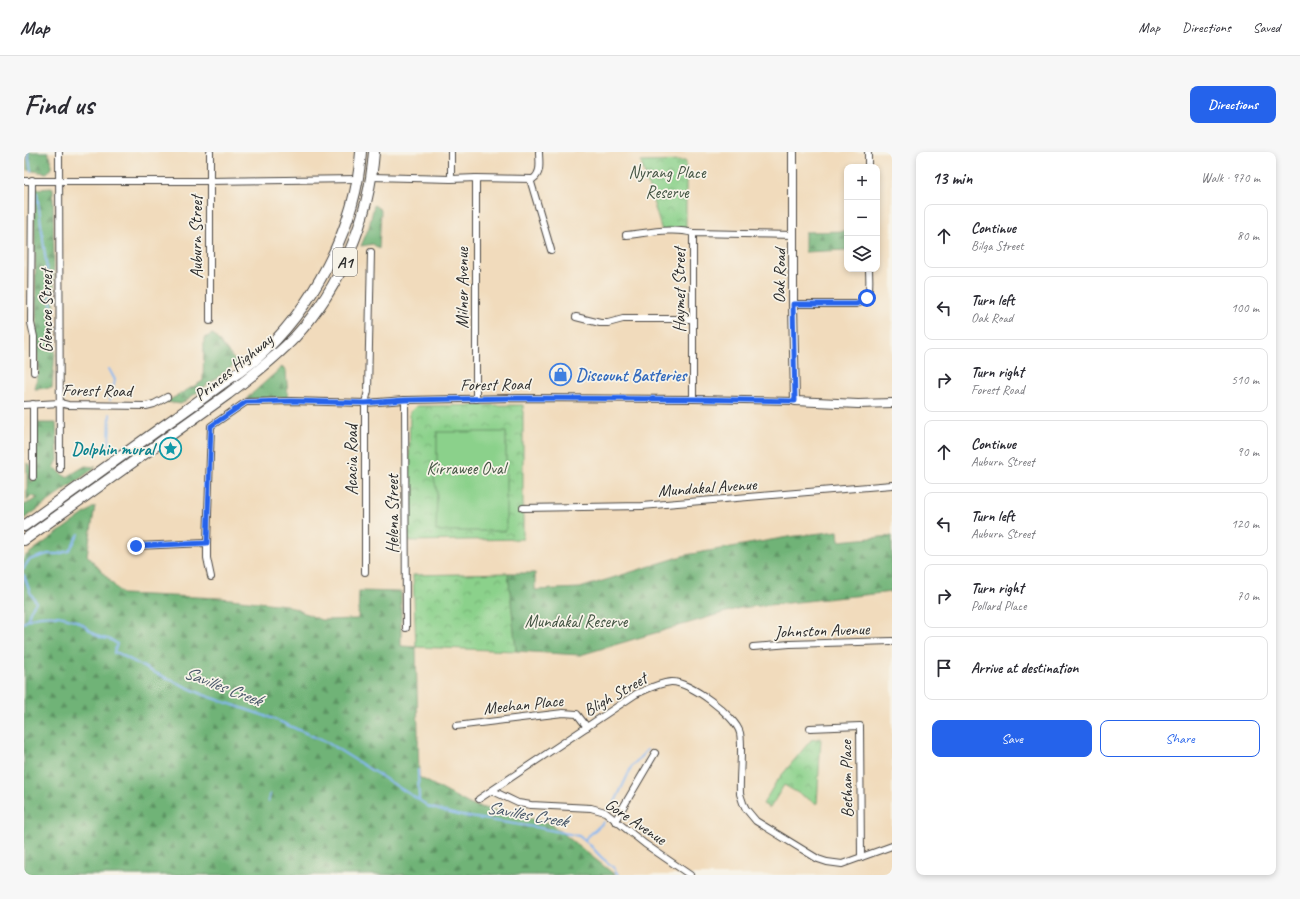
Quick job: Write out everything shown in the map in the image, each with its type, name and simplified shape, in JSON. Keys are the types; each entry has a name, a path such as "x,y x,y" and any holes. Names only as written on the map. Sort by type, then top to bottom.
{"highway":[{"name":"Princes Highway","path":"24,526 254,361 276,339 300,310 336,247 347,218 358,180 361,152"},
{"name":"Princes Highway","path":"24,540 255,374 296,336 324,299 345,262 360,226 368,198 374,152"}],"street":[{"name":"Glencoe Street","path":"59,152 60,469"},
{"name":"Auburn Street","path":"210,152 210,321"},
{"path":"451,152 452,179"},
{"path":"371,177 530,179 537,176 539,169 539,152"},
{"name":"Oak Road","path":"793,152 793,304 795,401"},
{"path":"868,152 868,164"},
{"name":"Milner Avenue","path":"476,178 476,399"},
{"path":"530,179 551,250"},
{"path":"24,180 358,180"},
{"name":"Glencoe Street","path":"32,180 31,323 34,336 34,372"},
{"path":"626,235 662,231 686,231 693,233"},
{"name":"Haymet Street","path":"693,399 693,233 794,235"},
{"name":"Acacia Road","path":"365,572 365,403 368,391 371,252"},
{"path":"793,304 856,304 863,302 868,294 869,272"},
{"path":"576,317 600,323 608,323 623,319 693,319"},
{"name":"Forest Road","path":"24,405 60,403 68,405 146,406 154,404 167,396"},
{"name":"Forest Road","path":"207,543 211,426 246,402 291,401 365,403 405,400 476,399 693,399 858,404 892,403"},
{"name":"Helena Street","path":"405,400 406,628"},
{"path":"33,404 33,477"},
{"name":"Mundakal Avenue","path":"523,508 642,506 892,485"},
{"path":"136,546 207,543 207,558 210,577"},
{"name":"Johnston Avenue","path":"753,647 790,644 892,641"},
{"name":"Bligh Street","path":"479,799 622,704 647,689 671,682 697,690 738,727 740,740 740,794 742,803 756,821 818,859 827,862 842,864 892,846"},
{"name":"Meehan Place","path":"456,726 563,713 577,714 587,727"},
{"name":"Betham Place","path":"810,728 860,726 861,857"},
{"path":"616,821 655,753"},
{"name":"Gore Avenue","path":"493,791 508,799 525,804 598,810 604,812 645,844 690,875"}],"green space":[{"path":"27,152 48,152 51,161 51,168 47,173 27,170"},
{"name":"Nyrang Place Reserve","path":"686,161 686,231 662,231 641,162"},
{"path":"53,188 55,352 52,388 35,389 39,368 37,353 34,189"},
{"path":"374,205 381,210 379,249 373,244 361,246 369,227"},
{"path":"844,231 844,250 805,252 805,232"},
{"path":"213,334 237,363 181,404 166,402 203,381 204,338"},
{"path":"282,367 286,371 288,397 246,399"},
{"name":"Kirrawee Oval","path":"523,405 523,539 407,541 410,412 416,406"},
{"path":"36,423 56,423 58,460 54,468 63,475 67,477 85,466 96,467 24,519 24,505 38,498 32,496 27,501 27,463 31,466 31,483 36,477"},
{"path":"437,432 506,432 506,531 436,531 437,492 434,478 437,465"},
{"path":"95,506 87,555 122,594 221,598 286,605 321,620 358,619 359,591 401,592 401,646 416,647 419,777 471,805 550,823 615,875 24,875 24,557"},
{"name":"Mundakal Reserve","path":"838,531 839,541 892,536 892,592 740,608 580,655 516,651 508,573 535,573 535,590 580,588 686,555 788,537"},
{"path":"508,573 516,651 416,647 413,575"},
{"path":"821,738 817,804 784,785 770,808 763,804 776,782 811,740"}],"waterway":[{"path":"28,152 31,171"},
{"path":"37,193 52,309"},
{"path":"109,369 115,380 110,400"},
{"path":"109,446 110,414"},
{"path":"24,568 29,560 48,554 58,554 69,551 79,534"},
{"path":"24,575 30,592 36,602 30,611 28,619"},
{"name":"Savilles Creek","path":"24,623 29,619 43,616 59,616 74,620 97,636 115,642 117,644 114,653 118,653 149,670 204,695 274,719 328,743 419,800"},
{"path":"613,806 632,766 647,750"},
{"name":"Savilles Creek","path":"418,770 419,800 429,807 457,815 540,828 579,836 614,868 618,875"},
{"path":"268,801 270,794"},
{"path":"584,840 604,822"}],"place":[{"name":"Discount Batteries","path":"561,375"},
{"name":"Dolphin mural","path":"170,449"}],"route":[{"path":"136,546 207,543 211,426 246,402 291,401 365,403 405,400 520,398 795,401 793,304 856,304 863,302 867,298"}]}
